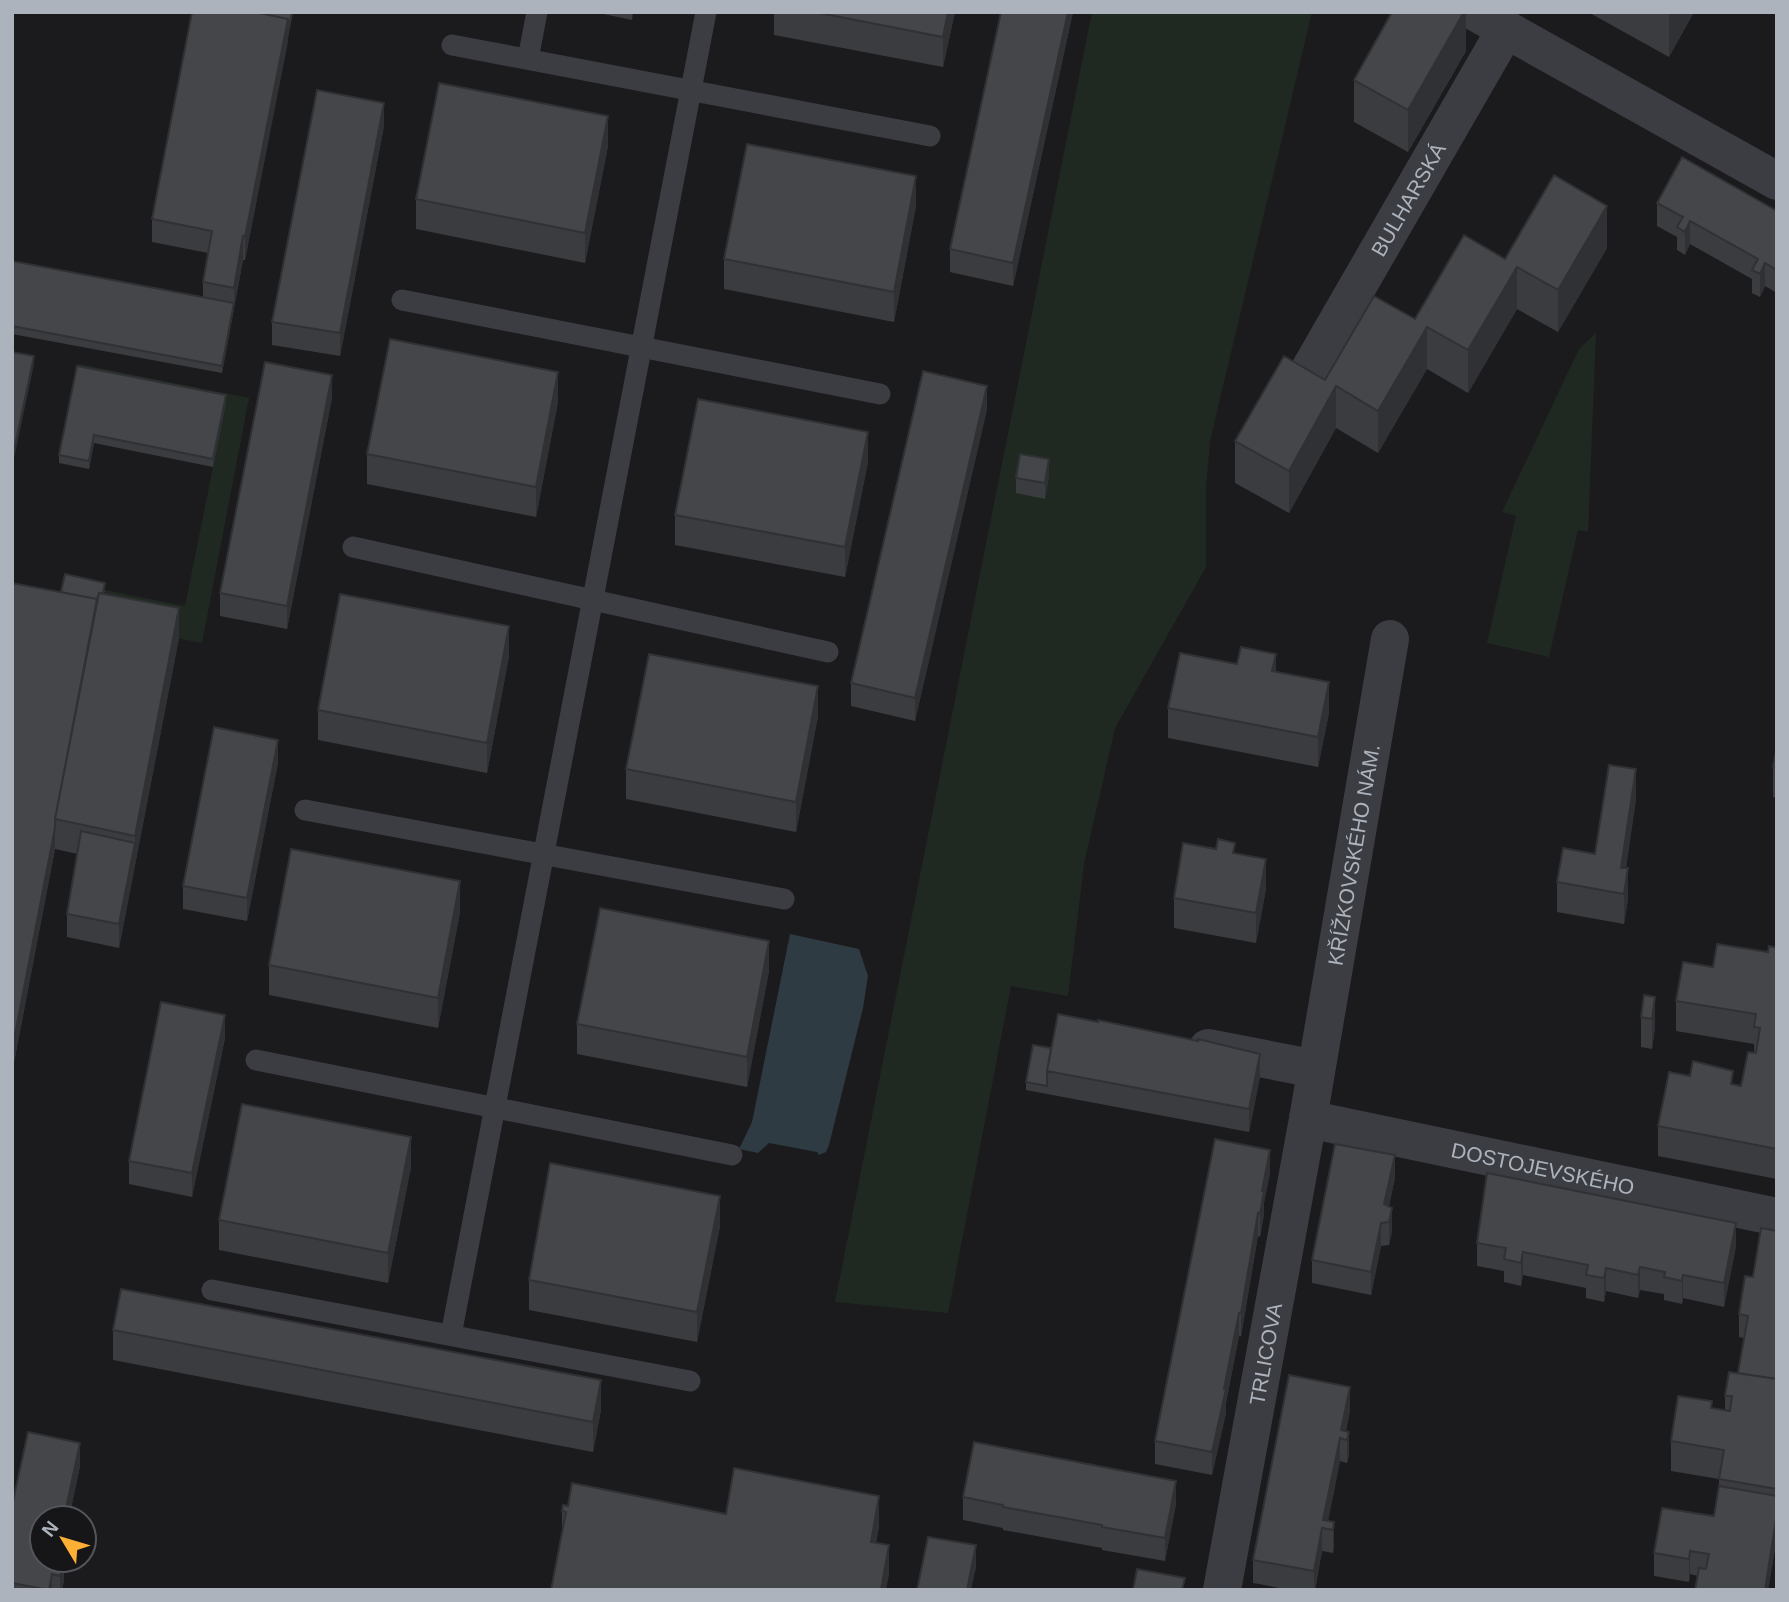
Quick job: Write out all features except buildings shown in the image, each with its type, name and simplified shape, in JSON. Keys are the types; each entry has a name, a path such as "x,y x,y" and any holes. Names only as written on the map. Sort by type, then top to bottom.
{"street":[{"name":"BULHARSKÁ","path":"1310,369 1490,21 1777,181"},
{"name":"KŘÍŽKOVSKÉHO NÁM.","path":"1308,1119 1390,639"},
{"path":"1173,1041 1316,1069"},
{"name":"DOSTOJEVSKÉHO","path":"1308,1119 1777,1217"},
{"name":"TRLICOVA","path":"1222,1590 1308,1119"}],"lane":[{"path":"528,59 537,12"},
{"path":"451,1335 706,12"},
{"path":"452,45 930,136"},
{"path":"402,300 880,394"},
{"path":"353,547 828,653"},
{"path":"304,810 784,899"},
{"path":"256,1060 732,1155"},
{"path":"212,1290 690,1381"}],"shaded area":[{"path":"1092,12 1312,12 1210,441 1206,488 1206,567 1115,728 1084,864 1068,996 1011,986 948,1313 835,1302"},
{"path":"1596,333 1588,532 1578,530 1549,657 1487,643 1516,516 1502,512 1579,349"},
{"path":"79,364 249,398 202,643 99,623 105,590 185,606 226,403 77,374"},
{"path":"790,934 859,949 868,976 863,1008 829,1145 826,1152 819,1155 817,1152 769,1143 758,1153 739,1149 752,1122"}]}
